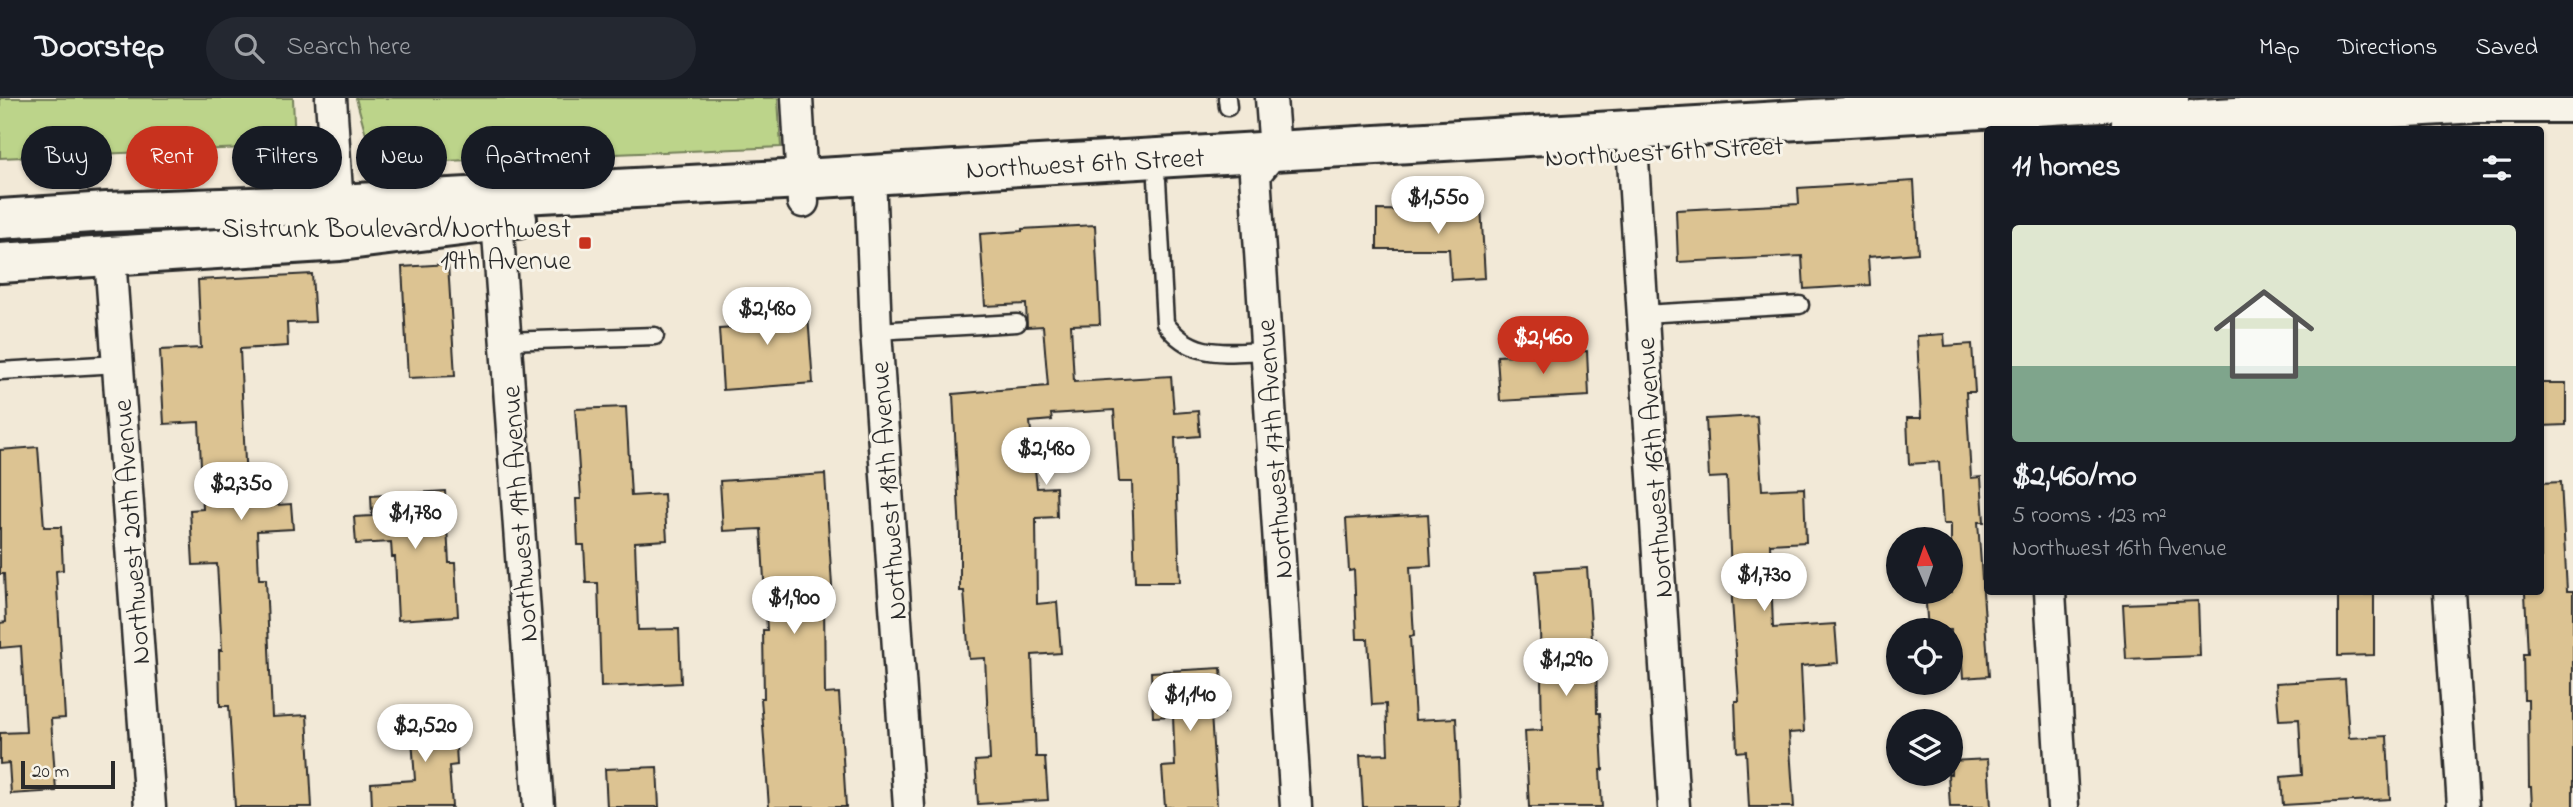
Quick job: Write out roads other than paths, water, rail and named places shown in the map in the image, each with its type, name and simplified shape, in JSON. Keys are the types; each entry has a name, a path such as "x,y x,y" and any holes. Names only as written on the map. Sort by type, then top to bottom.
{"street":[{"path":"331,98 339,223"},
{"path":"797,98 802,190"},
{"name":"Northwest 17th Avenue","path":"1271,98 1265,162 1266,351 1296,807"},
{"name":"Northwest 6th Street","path":"2018,124 2169,98"},
{"name":"Northwest 6th Street","path":"0,263 110,257 339,223 802,190 1632,141 1942,114 2018,124 2336,105 2418,112 2477,103 2573,103"},
{"name":"Northwest 6th Street","path":"1942,114 1984,130"},
{"name":"Northwest 16th Avenue","path":"1632,141 1674,807"},
{"name":"Northwest 6th Street","path":"870,187 1157,180 1265,162"},
{"name":"Northwest 18th Avenue","path":"870,187 876,331 909,807"},
{"name":"Northwest 6th Street","path":"0,219 107,212 339,223 497,220 802,190"},
{"name":"Northwest 19th Avenue","path":"497,220 539,807"},
{"name":"Northwest 20th Avenue","path":"110,257 150,807"},
{"path":"2049,595 2063,807"},
{"path":"2449,595 2463,807"}],"lane":[{"path":"1157,180 1165,323 1175,336 1189,345 1211,353 1266,351"},
{"path":"1643,314 1800,304"},
{"path":"876,331 1017,323"},
{"path":"505,341 655,336"},
{"path":"0,371 118,364"}],"place":[{"name":"Sistrunk Boulevard/Northwest 19th Avenue","path":"585,243"}]}
